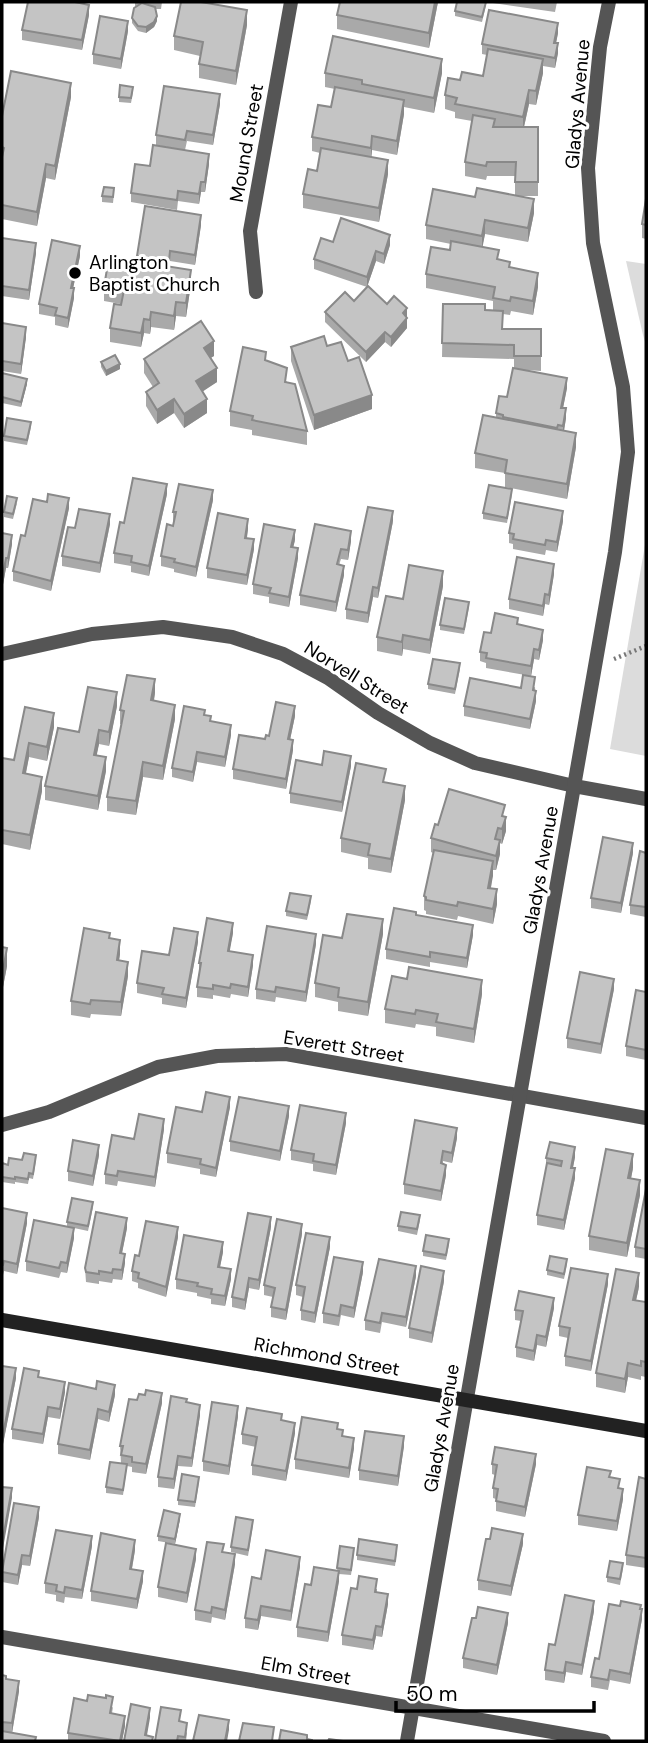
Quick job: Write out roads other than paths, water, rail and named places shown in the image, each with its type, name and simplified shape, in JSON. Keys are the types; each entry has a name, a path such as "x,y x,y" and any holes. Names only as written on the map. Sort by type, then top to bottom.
{"street":[{"name":"Mound Street","path":"256,292 250,231 291,2"},
{"name":"Gladys Avenue","path":"407,1741 615,552 628,452 623,387 593,243 588,168 600,47 609,2"},
{"name":"Norvell Street","path":"2,654 92,634 163,627 232,637 294,660 328,678 378,713 441,748 475,762 574,786 646,799"},
{"name":"Everett Street","path":"2,1125 49,1112 158,1067 217,1056 286,1054 646,1118"},
{"name":"Richmond Street","path":"2,1320 646,1431"},
{"name":"Elm Street","path":"2,1637 604,1741"}],"place":[{"name":"Arlington Baptist Church","path":"75,273"}]}
